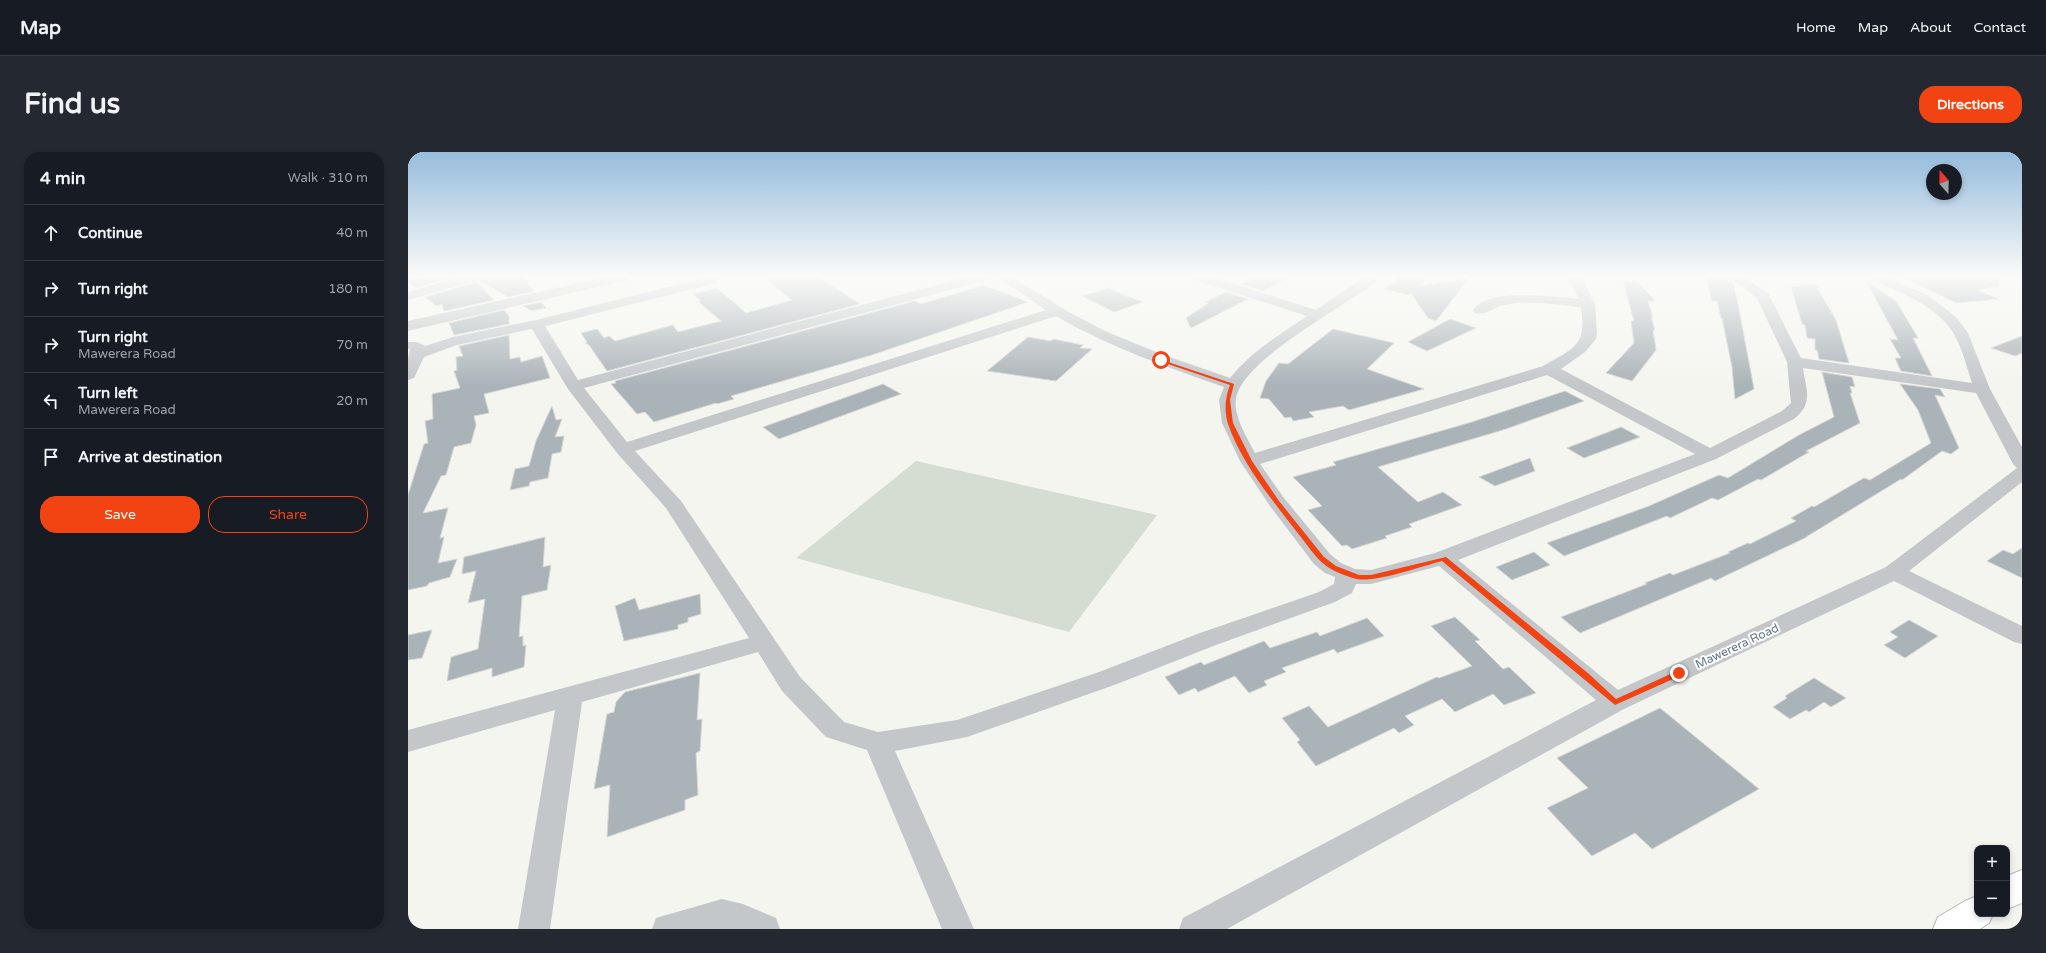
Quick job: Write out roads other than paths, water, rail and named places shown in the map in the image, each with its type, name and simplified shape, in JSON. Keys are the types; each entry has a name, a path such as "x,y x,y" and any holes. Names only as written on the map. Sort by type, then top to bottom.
{"highway":[{"path":"2010,892 2022,885"},
{"path":"1950,929 1974,914"}],"street":[{"path":"408,326 464,313"},
{"path":"408,375 413,350 536,324 579,313"},
{"path":"574,386 846,313"},
{"path":"623,449 1055,313"},
{"path":"1061,313 1112,339 1161,360 1233,385"},
{"path":"1309,313 1317,316"},
{"path":"1321,313 1267,350 1247,367 1233,385 1227,400 1231,423 1249,462 1277,502 1322,558 1333,568 1358,577 1371,577 1444,558 1559,512 1710,455 1788,415 1797,408 1798,396 1795,362 1771,313"},
{"path":"1249,462 1549,370 1572,356 1582,346 1590,334 1589,313"},
{"path":"1942,313 1950,320 1963,336 1982,389 2022,464"},
{"path":"536,324 574,386 623,449 674,505 792,684 835,730 878,743 958,730 1108,678 1216,636 1327,597 1344,588 1347,574"},
{"path":"1795,362 1982,389"},
{"path":"1549,370 1710,455"},
{"name":"Mawerera Road","path":"1195,929 1615,702 1894,572 2022,473"},
{"path":"1444,558 1586,676 1615,702"},
{"path":"1894,572 2022,636"},
{"path":"408,741 764,642"},
{"path":"534,929 570,697"},
{"path":"878,743 958,929"},
{"path":"668,929 722,914 743,919 764,929"}]}
